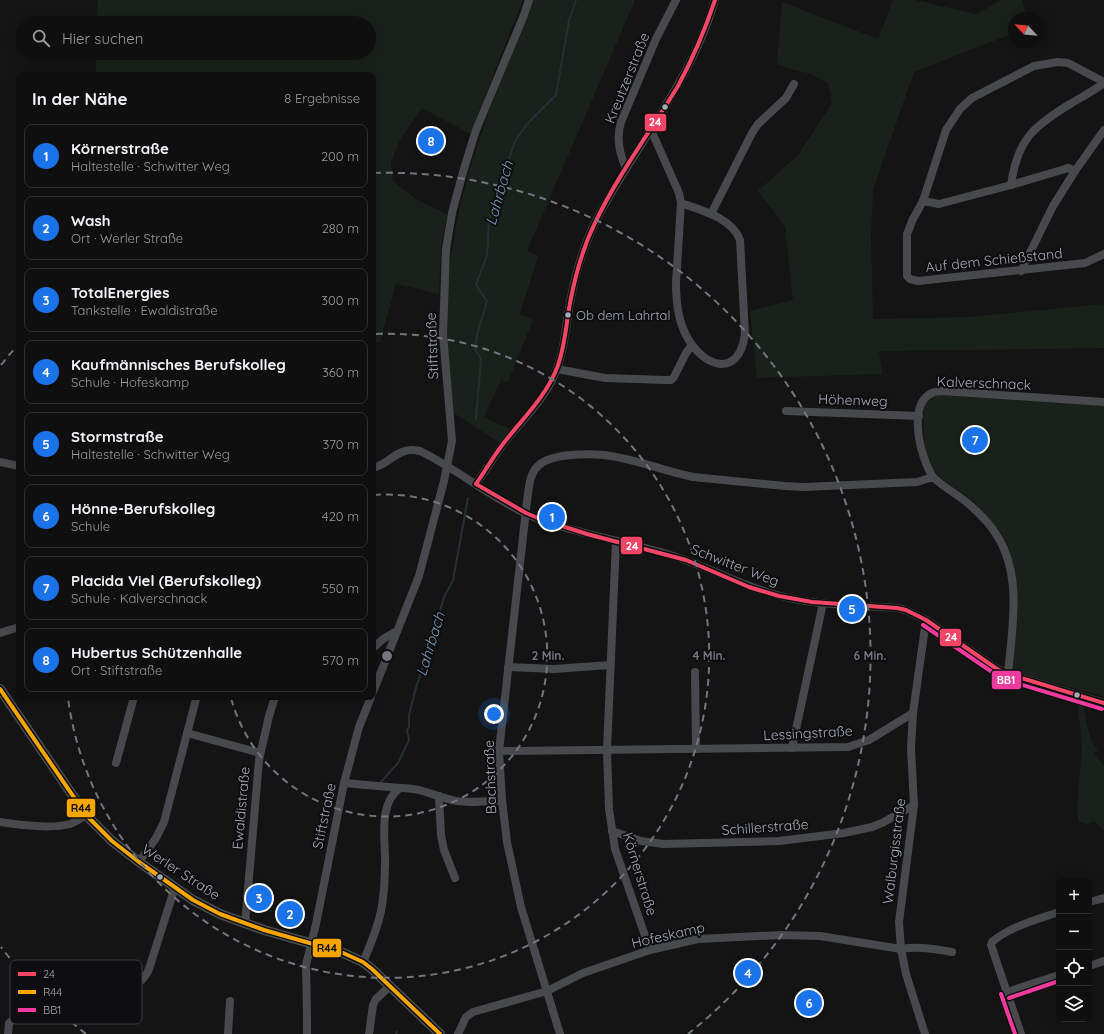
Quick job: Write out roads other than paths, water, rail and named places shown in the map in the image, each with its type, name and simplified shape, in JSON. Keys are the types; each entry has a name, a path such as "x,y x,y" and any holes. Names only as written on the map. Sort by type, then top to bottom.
{"main road":[{"name":"Werler Straße","path":"0,689 86,814 112,841 139,862 205,907 245,924 340,952 363,962 440,1034"}],"street":[{"name":"Stiftstraße","path":"376,684 419,576 447,467 452,441 443,334 446,249 459,186 476,130 524,16 529,0"},
{"name":"Kreutzerstraße","path":"626,168 619,146 618,135 621,122 656,39 676,0"},
{"path":"476,484 503,444 541,398 553,379 563,350 574,282 582,256 599,215 626,168 666,108 683,78 706,27 715,0"},
{"path":"1012,186 1014,167 1018,153 1032,131 1058,112 1096,90 1104,83 1068,63 1058,62 1034,66 972,98 960,109 946,130 923,201 939,204 1012,186 1069,168 1076,171"},
{"path":"711,214 752,133 758,124 786,98 794,84"},
{"path":"651,130 677,188 681,203 676,294 681,322 685,334 698,353 713,363 720,365 726,364 735,359 742,347 744,334 740,240 734,228 711,214 681,203"},
{"path":"1021,271 1053,206 1104,130"},
{"name":"Auf dem Schießstand","path":"923,201 912,219 907,234 907,276 910,279 918,281 1085,263 1104,254"},
{"path":"557,369 605,378 666,380 674,377 686,352 692,346"},
{"name":"Kalverschnack","path":"933,477 928,470 921,449 919,416 923,400 928,394 936,391 1104,402"},
{"name":"Höhenweg","path":"786,411 919,416"},
{"name":"Schwitter Weg","path":"376,467 385,463 401,452 411,450 420,451 526,513 587,534 686,560 749,587 767,593 823,603 897,608 906,610 926,620 988,663 1008,674 1104,703"},
{"name":"Bachstraße","path":"560,1034 521,907 506,842 499,751 527,501 533,471 538,465 546,460 563,455 620,457 693,477 785,486 804,487 917,482 933,477"},
{"path":"0,462 16,465"},
{"path":"933,477 940,484 963,499 990,525 997,535 1007,556 1010,564 1013,597 1008,674"},
{"name":"Körnerstraße","path":"616,541 607,750 609,810 615,849 650,950"},
{"path":"792,748 823,603"},
{"name":"Walburgisstraße","path":"925,1034 906,974 901,949 899,922 914,805 911,748 913,713 926,620"},
{"path":"0,633 16,628"},
{"path":"376,645 383,638 397,631"},
{"path":"508,666 554,669 610,664"},
{"path":"695,672 696,749"},
{"path":"116,763 133,700"},
{"path":"139,862 156,838 164,822 196,700"},
{"name":"Ewaldistraße","path":"245,924 260,753 274,700"},
{"name":"Stiftstraße","path":"306,1034 308,1014 306,965 344,783 358,727 370,700"},
{"name":"Lessingstraße","path":"499,751 836,748 858,745 881,734 913,713"},
{"path":"187,733 260,753"},
{"path":"344,783 400,788 408,787 462,802 502,800"},
{"path":"363,962 382,907 385,867 384,826 386,811 389,800 394,792 400,788"},
{"path":"439,796 441,835 444,850 455,878"},
{"name":"Schillerstraße","path":"612,831 641,840 664,844 779,842 844,833 872,827 914,805"},
{"path":"0,822 31,826 59,826 73,823 86,814"},
{"path":"142,981 149,969 175,887"},
{"path":"1092,901 1104,898"},
{"path":"1021,1034 992,945 994,940 1010,931 1034,920 1056,913"},
{"name":"Hofeskamp","path":"458,1034 466,1017 473,1012 547,991 583,972 650,950 698,939 820,936 901,949 911,947 934,948 952,952"},
{"path":"1092,965 1104,961"},
{"path":"1007,992 1056,977"},
{"path":"369,1034 373,1005 376,999 390,986"},
{"path":"228,1034 230,1001"},
{"path":"8,1034 10,1022"}],"waterway":[{"name":"Lahrbach","path":"476,419 481,359 475,349 477,335 487,301 476,285 487,255 489,219 515,141 527,124 556,95 569,20 576,0"},
{"name":"Lahrbach","path":"381,782 398,763 409,740 407,730 409,727 409,715 444,597 453,580 468,498"}],"place":[{"name":"Hubertus Schützenhalle","path":"431,141"},
{"name":"Ob dem Lahrtal","path":"568,315"},
{"name":"Placida Viel (Berufskolleg)","path":"975,440"},
{"name":"Körnerstraße","path":"552,517"},
{"name":"Stormstraße","path":"852,609"},
{"name":"TotalEnergies","path":"259,898"},
{"name":"Wash","path":"290,914"},
{"name":"Kaufmännisches Berufskolleg","path":"748,973"},
{"name":"Hönne-Berufskolleg","path":"809,1003"}]}
